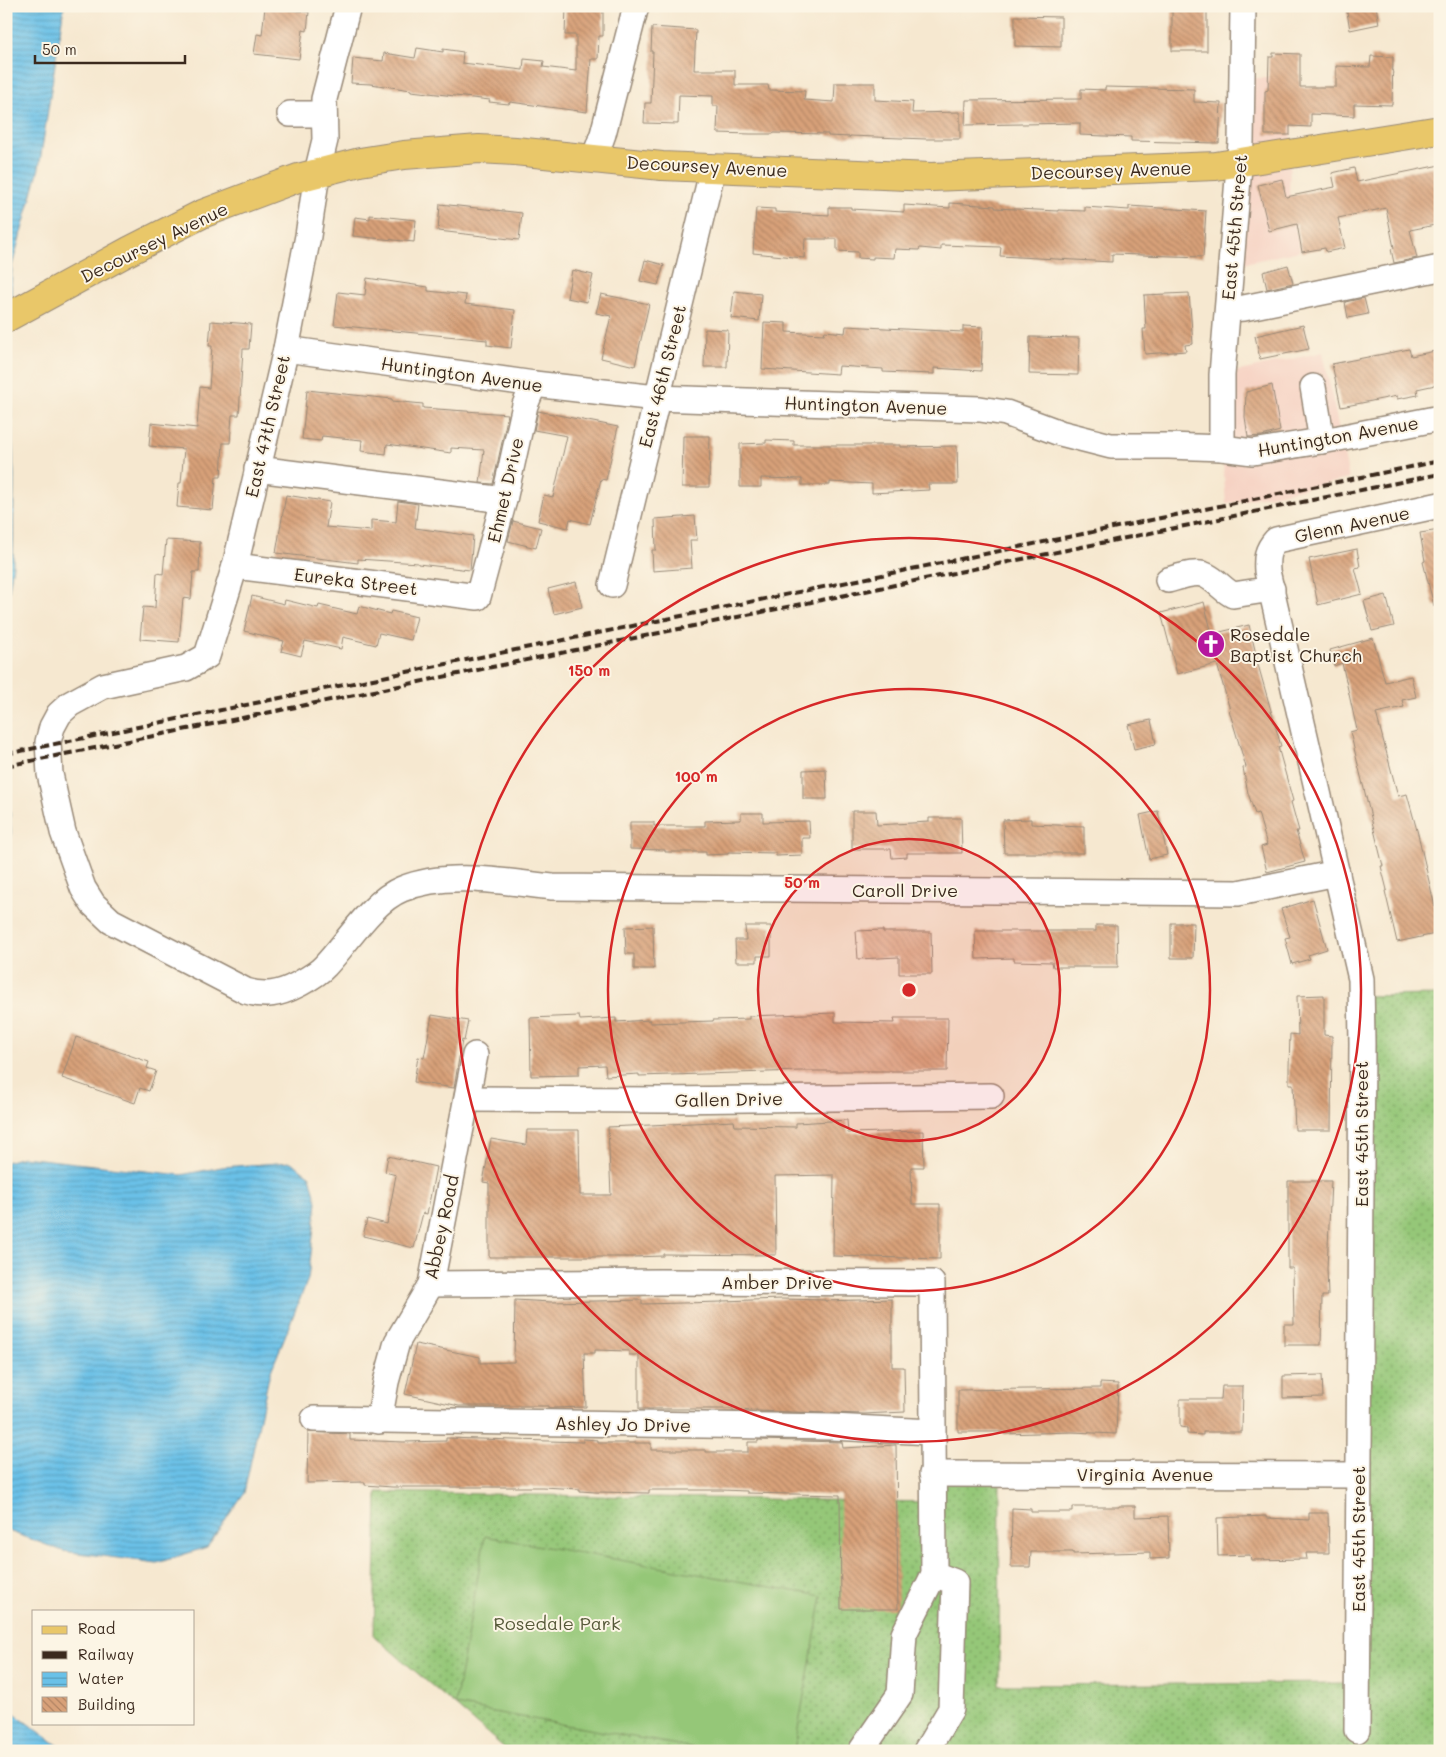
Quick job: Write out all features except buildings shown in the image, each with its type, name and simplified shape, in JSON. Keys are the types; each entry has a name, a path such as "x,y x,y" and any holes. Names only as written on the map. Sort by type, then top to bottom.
{"main road":[{"name":"Decoursey Avenue","path":"6,318 129,251 202,214 298,178 360,162 404,155 479,149 515,150 662,166 931,177 1216,166 1440,130"}],"street":[{"name":"East 47th Street","path":"48,742 52,727 59,714 70,704 103,686 186,668 207,656 235,566 286,349 308,236 317,173 325,140 324,99 348,6"},
{"path":"594,159 603,134 636,6"},
{"name":"East 45th Street","path":"1222,448 1222,375 1240,161 1243,6"},
{"path":"290,114 324,114"},
{"name":"East 46th Street","path":"612,585 713,168"},
{"path":"1228,309 1244,308 1440,268"},
{"name":"Huntington Avenue","path":"286,349 534,384 656,398 980,409 1006,413 1060,433 1111,446 1222,448 1253,452 1322,441 1440,418"},
{"name":"Ehmet Drive","path":"478,597 504,500 525,406 534,384"},
{"path":"1313,387 1322,441"},
{"path":"257,469 504,500"},
{"name":"Glenn Avenue","path":"1269,549 1276,540 1440,505"},
{"name":"East 45th Street","path":"1269,549 1266,559 1272,589 1361,979 1357,1730"},
{"name":"Eureka Street","path":"235,566 478,597"},
{"path":"1168,580 1199,574 1207,576 1233,595 1272,589"},
{"name":"Caroll Drive","path":"48,742 53,788 63,832 83,888 93,904 111,921 255,994 271,995 303,982 324,968 361,923 386,898 401,889 442,880 469,879 552,887 1238,893 1337,873"},
{"name":"Abbey Road","path":"379,1421 386,1382 397,1342 431,1284 475,1055"},
{"name":"Gallen Drive","path":"467,1099 665,1100 991,1096"},
{"name":"Amber Drive","path":"431,1284 660,1282 932,1284 934,1574"},
{"name":"Ashley Jo Drive","path":"314,1419 832,1428 932,1432"},
{"name":"Virginia Avenue","path":"932,1474 1358,1475"},
{"path":"861,1751 900,1694 904,1634 934,1574 955,1582 951,1709 926,1751"}],"shaded area":[{"path":"1243,78 1294,78 1289,190 1300,251 1231,266"},
{"path":"1323,352 1349,479 1226,504 1222,448 1222,375"}],"green space":[{"name":"Rosedale Park","path":"1440,995 1440,1751 508,1751 374,1636 377,1492 932,1502 932,1474 1000,1473 999,1685 1357,1683 1361,996"},
{"path":"485,1536 822,1596 794,1751 711,1751 455,1705"}],"water":[{"path":"6,6 64,6 39,168 12,266 9,369 14,475 13,565 6,609"},
{"path":"6,745 11,833 6,855"},
{"path":"23,1157 181,1175 222,1167 291,1162 310,1176 317,1202 308,1279 269,1376 244,1493 207,1547 157,1563 63,1551 6,1530 6,1162"},
{"path":"6,1708 66,1751 6,1751"}],"railway":[{"path":"6,754 1440,461"},
{"path":"6,766 1440,474"}],"place":[{"name":"Rosedale Baptist Church","path":"1211,644"}]}
